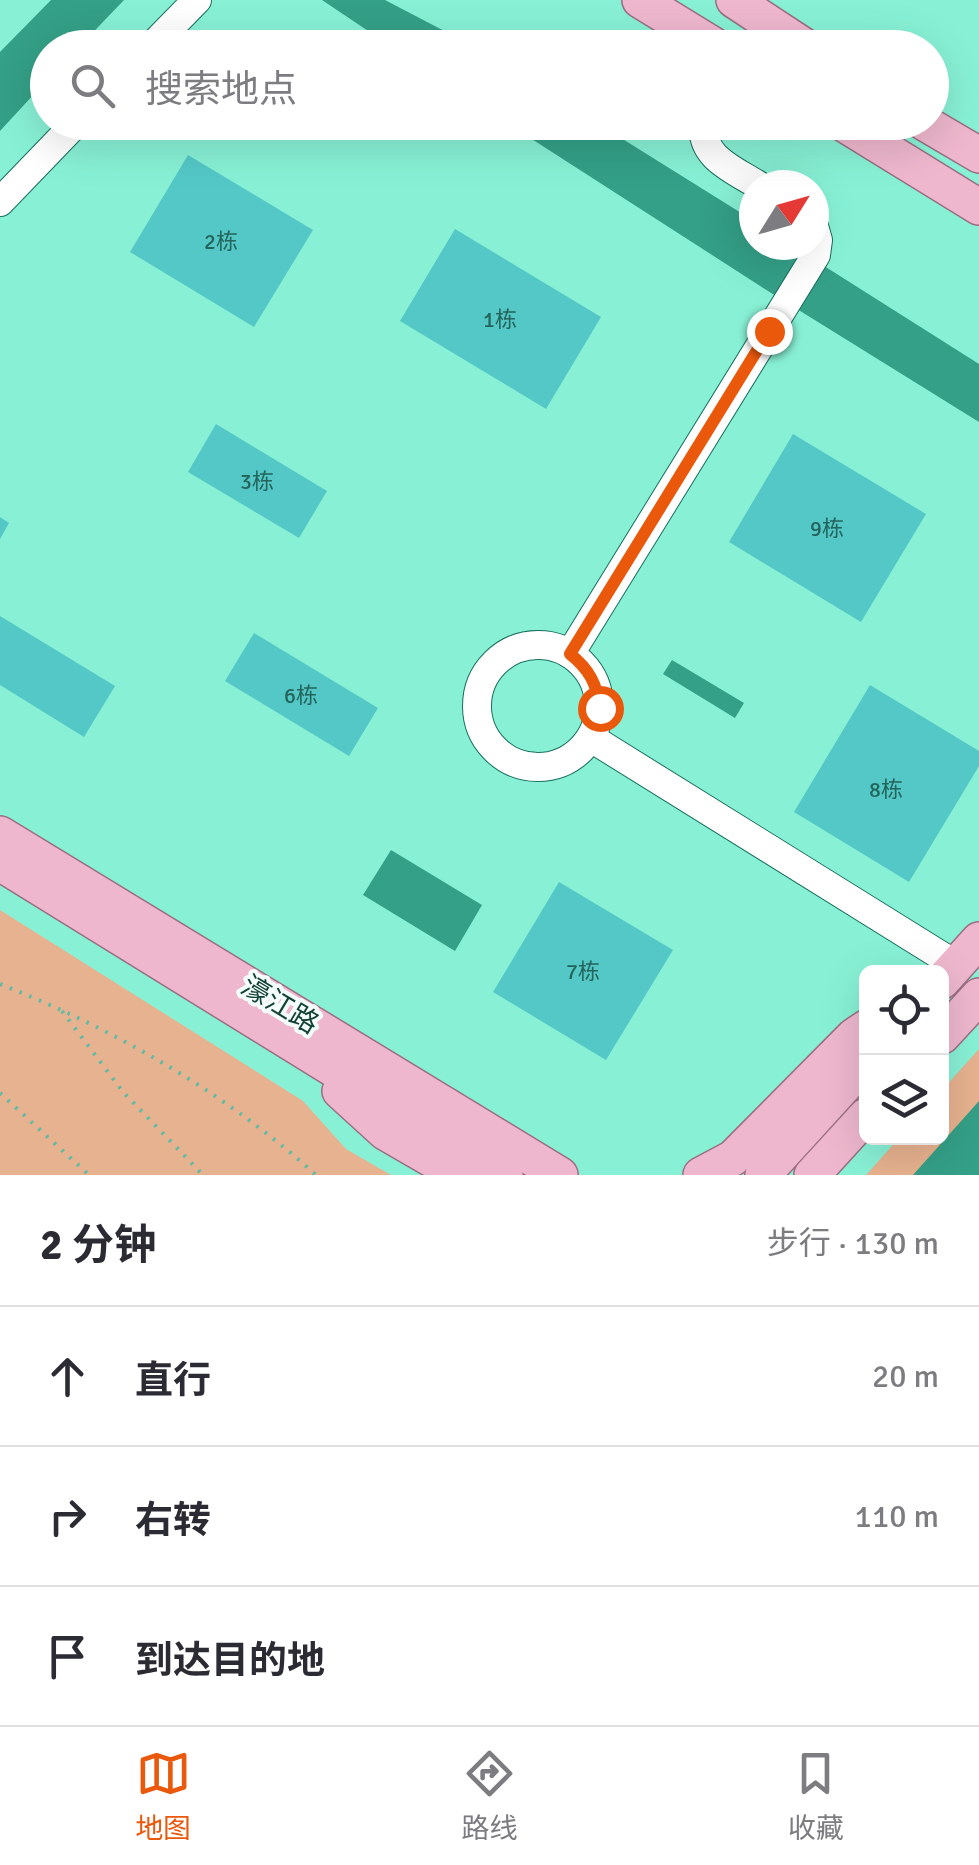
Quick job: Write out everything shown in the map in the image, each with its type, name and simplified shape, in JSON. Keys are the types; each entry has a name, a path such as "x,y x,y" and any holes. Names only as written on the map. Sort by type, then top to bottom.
{"main road":[{"path":"640,0 689,30"},
{"path":"734,0 779,30"},
{"path":"949,137 979,155"},
{"path":"870,140 979,207"},
{"name":"濠江路","path":"0,834 560,1175"},
{"name":"濠江路","path":"0,864 505,1175"},
{"path":"949,1028 979,996"},
{"path":"700,1175 733,1158 859,1033"},
{"path":"285,1039 385,1132 459,1175"},
{"path":"763,1175 859,1070"},
{"path":"812,1175 859,1124"}],"street":[{"path":"168,30 197,0"},
{"path":"0,202 60,140"},
{"path":"705,140 716,159 739,173"},
{"path":"570,654 813,260"},
{"path":"538,644 570,654 583,664 598,692 600,708 591,738 566,761 550,766 533,767 502,755 489,743 477,712 478,695 493,664 521,647 538,644"},
{"path":"591,738 959,962"}],"path":[{"path":"0,984 121,1038 181,1072 238,1111 316,1175"},
{"path":"59,1008 124,1092 202,1175"},
{"path":"0,1094 89,1175"}],"shaded area":[{"path":"0,910 303,1101 346,1149 391,1175 0,1175"},
{"path":"979,1049 979,1175 866,1175 893,1145 949,1145 949,1082"}],"water":[{"path":"51,0 124,0 95,30 30,30 30,98 0,131 0,52"},
{"path":"322,0 385,0 442,30 367,30"},
{"path":"533,140 624,140 739,212 739,260 815,260 979,364 979,422"},
{"path":"672,660 744,703 735,718 663,674"},
{"path":"391,850 482,905 455,951 363,895"},
{"path":"979,1101 979,1175 913,1175 940,1145 949,1145 949,1135"}],"building":[{"path":"188,155 313,230 254,327 130,252"},
{"path":"455,229 601,317 546,409 400,321"},
{"path":"216,424 327,491 299,538 188,472"},
{"path":"793,434 926,514 861,622 729,542"},
{"path":"0,517 9,523 0,539"},
{"path":"0,616 115,686 84,737 0,685"},
{"path":"254,633 378,708 349,756 225,681"},
{"path":"870,685 979,751 979,766 909,882 794,812"},
{"path":"559,882 673,950 606,1060 493,992"}],"route":[{"path":"600,708 592,677 570,654 769,331"}]}
